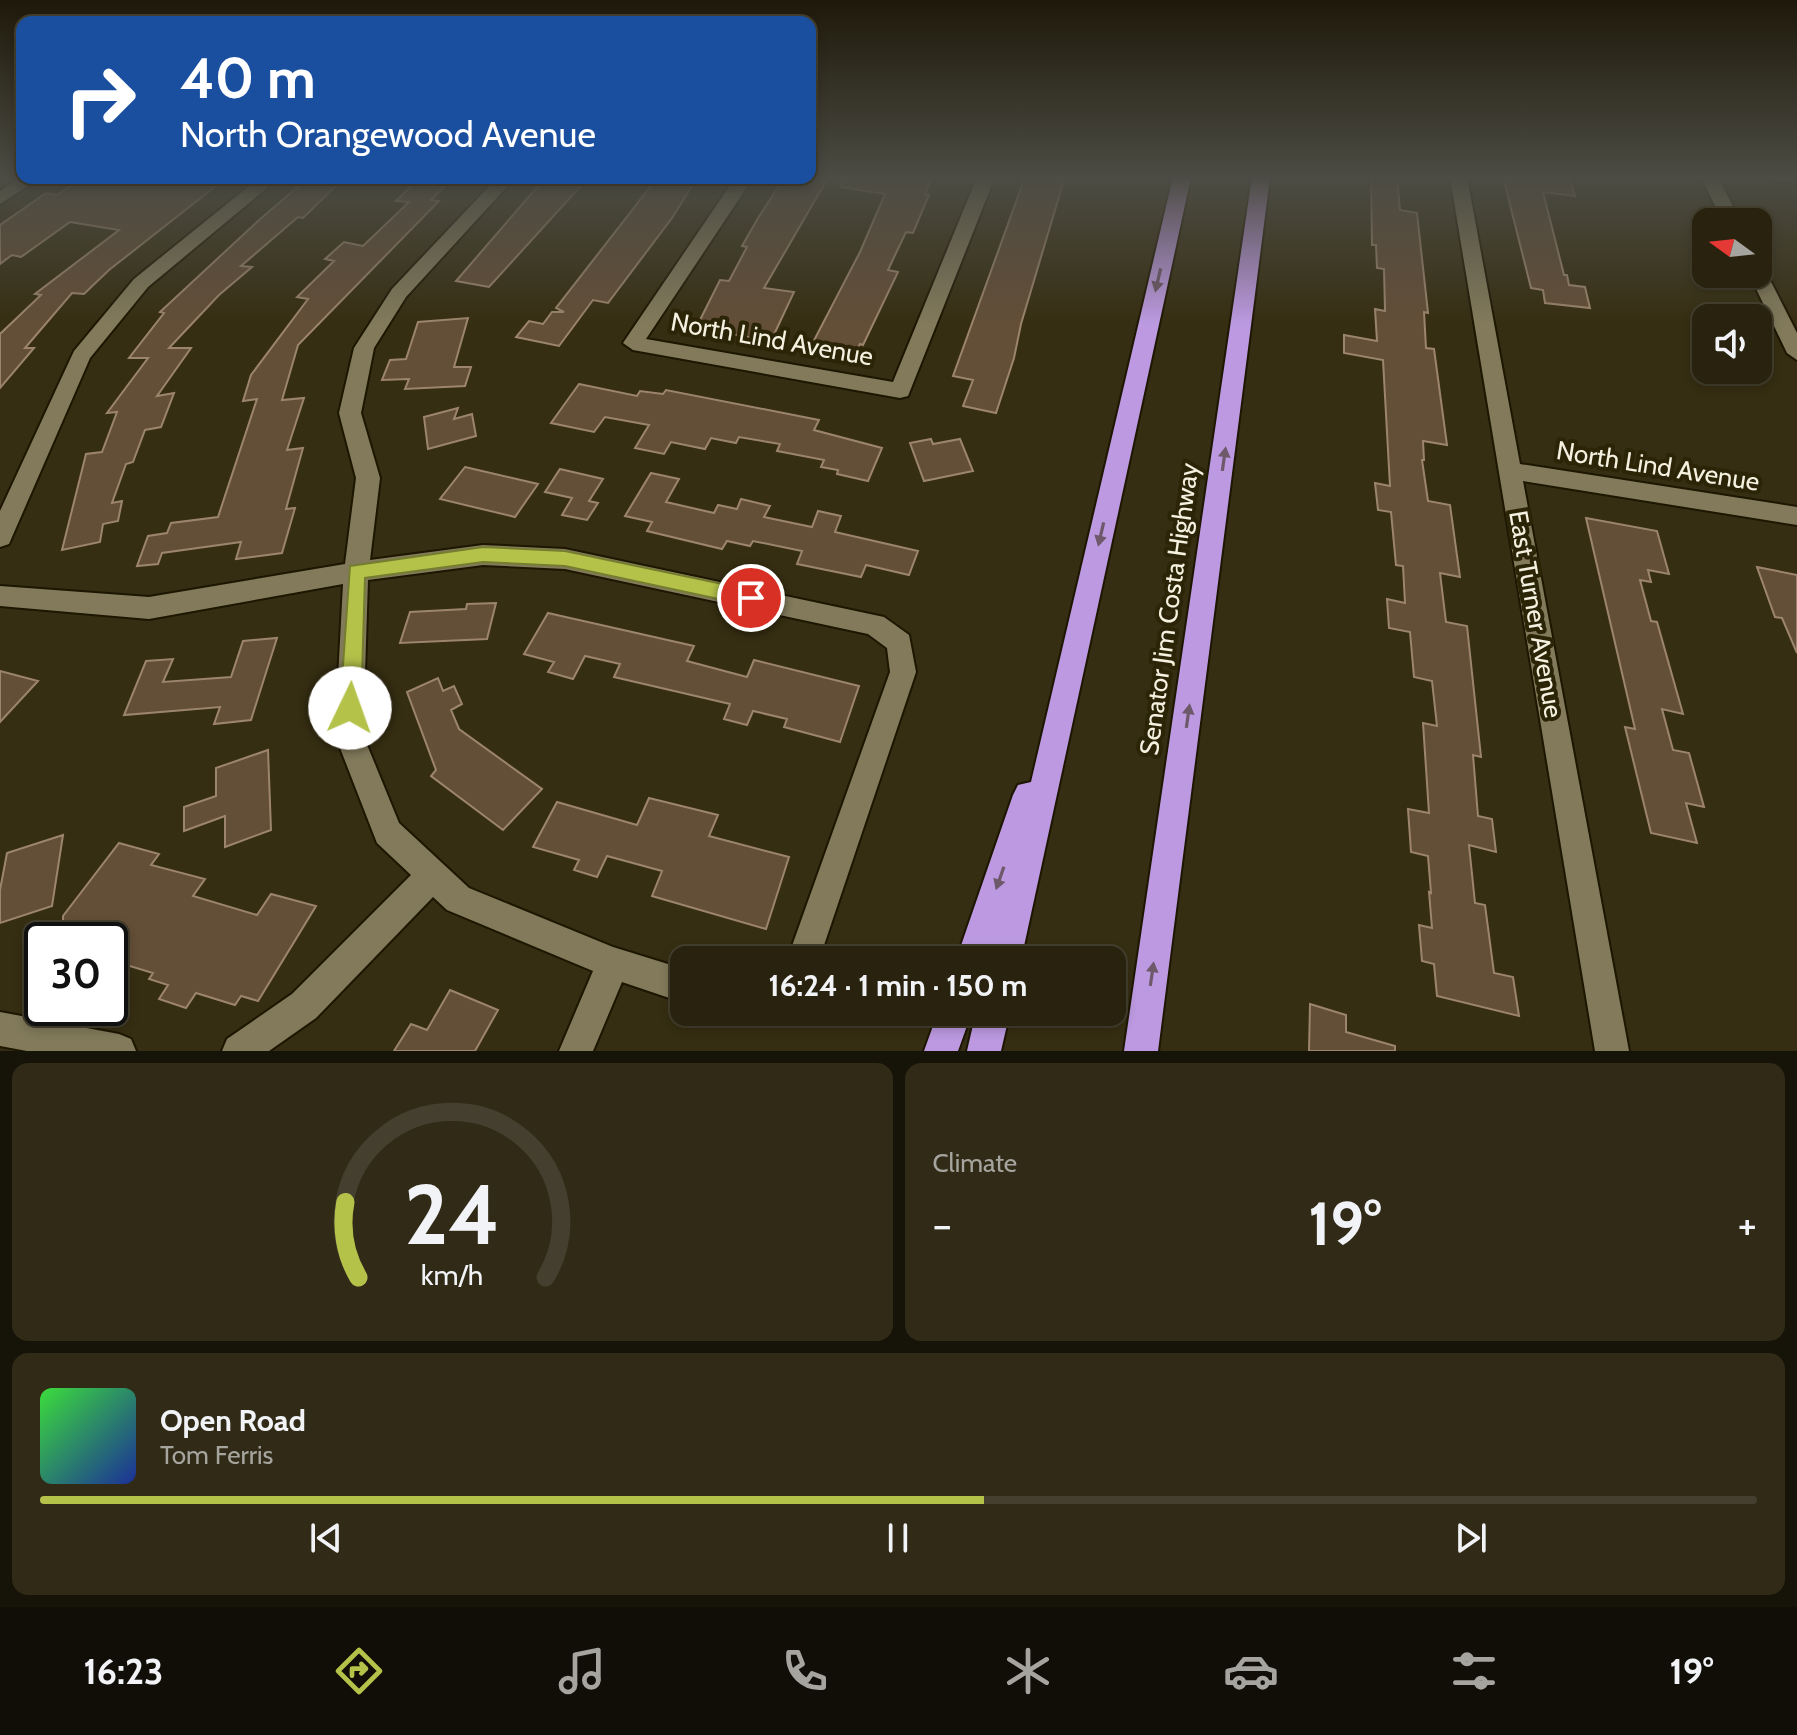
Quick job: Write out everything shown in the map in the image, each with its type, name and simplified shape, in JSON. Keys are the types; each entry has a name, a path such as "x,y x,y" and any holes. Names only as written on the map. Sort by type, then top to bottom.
{"highway":[{"path":"1008,946 1171,226"},
{"name":"Senator Jim Costa Highway","path":"1141,1051 1254,226"},
{"path":"977,946 1069,672"},
{"path":"941,1051 950,1026"},
{"path":"984,1051 990,1026"}],"street":[{"path":"0,537 81,356 141,283 211,226"},
{"path":"461,226 399,293 364,348 350,413 368,478 356,572 349,735 388,833 458,899 613,963 670,981"},
{"name":"North Lind Avenue","path":"712,226 633,343 900,391 966,226"},
{"name":"East Turner Avenue","path":"1467,226 1612,1051"},
{"path":"1765,288 1797,353"},
{"name":"North Lind Avenue","path":"1511,471 1797,516"},
{"path":"0,596 149,608 356,572 483,555 565,559 875,625 900,643 903,672 808,946"},
{"path":"239,1051 304,1006 433,875"},
{"path":"576,1051 613,963"},
{"path":"0,1029 119,1051"}],"building":[{"path":"0,226 64,226 21,257 12,255 0,264"},
{"path":"95,226 165,226 84,294 72,293 25,348 34,348 0,388 0,334 41,295 35,294 119,230"},
{"path":"253,226 287,226 241,266 252,267 219,295 169,348 191,348 157,396 174,393 161,427 145,430 133,462 126,464 112,503 122,501 118,521 103,524 100,542 62,550 86,454 102,452 117,412 107,413 148,358 129,358 164,313 160,312"},
{"path":"384,226 414,226 298,345 282,400 304,398 287,450 303,448 286,509 295,508 282,553 236,559 241,542 162,553 158,564 137,566 148,536 167,533 171,523 218,517 257,399 243,401 251,375 308,299 297,297 334,261 325,259 344,242 363,246"},
{"path":"503,226 544,226 489,287 456,281"},
{"path":"620,226 666,226 608,303 593,300 559,346 516,337 529,321 543,324 552,312 564,312 556,308"},
{"path":"753,226 800,226 764,288 794,292 771,341 696,328 720,280 729,281 747,247 742,246"},
{"path":"871,226 916,226 913,233 906,232 888,270 898,272 863,345 860,344 853,358 810,348"},
{"path":"1007,226 1050,226 996,413 963,406 973,380 953,376"},
{"path":"1372,226 1418,226 1428,313 1424,312 1426,348 1434,349 1447,445 1423,441 1422,460 1428,501 1450,505 1460,577 1440,573 1446,622 1467,626 1481,757 1473,755 1478,816 1492,819 1496,852 1469,845 1475,903 1485,905 1494,973 1513,977 1519,1016 1437,996 1434,964 1422,961 1419,925 1432,928 1428,856 1411,852 1408,809 1429,813 1423,723 1437,726 1432,681 1414,677 1410,632 1389,628 1387,599 1405,603 1403,566 1396,565 1391,512 1378,510 1375,483 1390,486 1383,360 1344,353 1344,335 1377,341 1375,309 1385,311 1384,269 1377,268 1376,245 1372,245"},
{"path":"1515,226 1552,226 1564,275 1567,275 1569,285 1585,287 1590,308 1545,303 1543,290 1531,288"},
{"path":"468,318 454,367 471,367 465,386 405,389 409,379 382,380 390,360 406,359 418,322"},
{"path":"579,384 637,396 640,391 663,394 666,390 819,420 814,430 882,448 868,481 821,467 824,460 777,451 780,444 739,437 736,443 711,438 705,449 671,442 664,454 635,448 649,425 605,417 594,432 551,423"},
{"path":"458,408 454,419 472,414 476,436 428,449 424,417"},
{"path":"931,439 933,444 960,439 973,471 924,481 910,443"},
{"path":"465,467 538,484 515,517 440,499"},
{"path":"560,469 603,479 589,501 598,503 587,520 562,515 572,498 545,492"},
{"path":"651,473 679,479 666,502 714,513 718,505 737,509 741,499 770,506 764,517 812,527 818,511 841,516 835,532 918,551 909,575 866,565 861,577 797,564 802,551 753,541 750,546 727,541 722,549 647,531 652,522 625,516"},
{"path":"1586,518 1657,531 1669,574 1648,570 1651,582 1640,580 1651,621 1657,622 1683,714 1662,709 1673,750 1689,753 1704,807 1686,803 1697,843 1651,833 1625,727 1635,729"},
{"path":"1757,567 1797,575 1797,653 1782,618 1775,617"},
{"path":"496,603 487,639 400,643 410,612 466,609 467,604"},
{"path":"548,613 694,646 687,661 747,677 754,660 859,686 840,742 784,727 787,719 753,711 747,725 724,719 730,704 614,677 620,664 585,656 573,679 548,672 554,662 524,654"},
{"path":"277,638 251,720 214,724 220,707 124,715 146,661 173,659 163,682 231,677 243,641"},
{"path":"0,671 38,681 0,722"},
{"path":"438,678 443,691 454,686 462,704 451,710 459,729 542,789 503,830 431,776 436,770 407,692"},
{"path":"268,750 271,830 225,847 225,816 184,831 184,807 216,796 216,768"},
{"path":"649,798 718,815 709,836 789,857 766,929 652,896 662,871 607,856 597,877 574,870 579,860 533,847 557,802 637,825"},
{"path":"63,835 52,906 0,923 0,890 7,853"},
{"path":"119,843 159,854 151,865 205,879 193,896 257,915 271,894 316,906 258,1001 241,996 235,1005 196,993 186,1008 159,999 168,985 149,979 153,973 128,965 128,922 63,922 63,916"},
{"path":"450,990 498,1010 475,1051 394,1051 411,1024 427,1030"},
{"path":"1310,1004 1346,1015 1346,1032 1395,1046 1395,1051 1309,1051"}],"route":[{"path":"350,708 356,572 483,555 565,559 751,598"}]}
